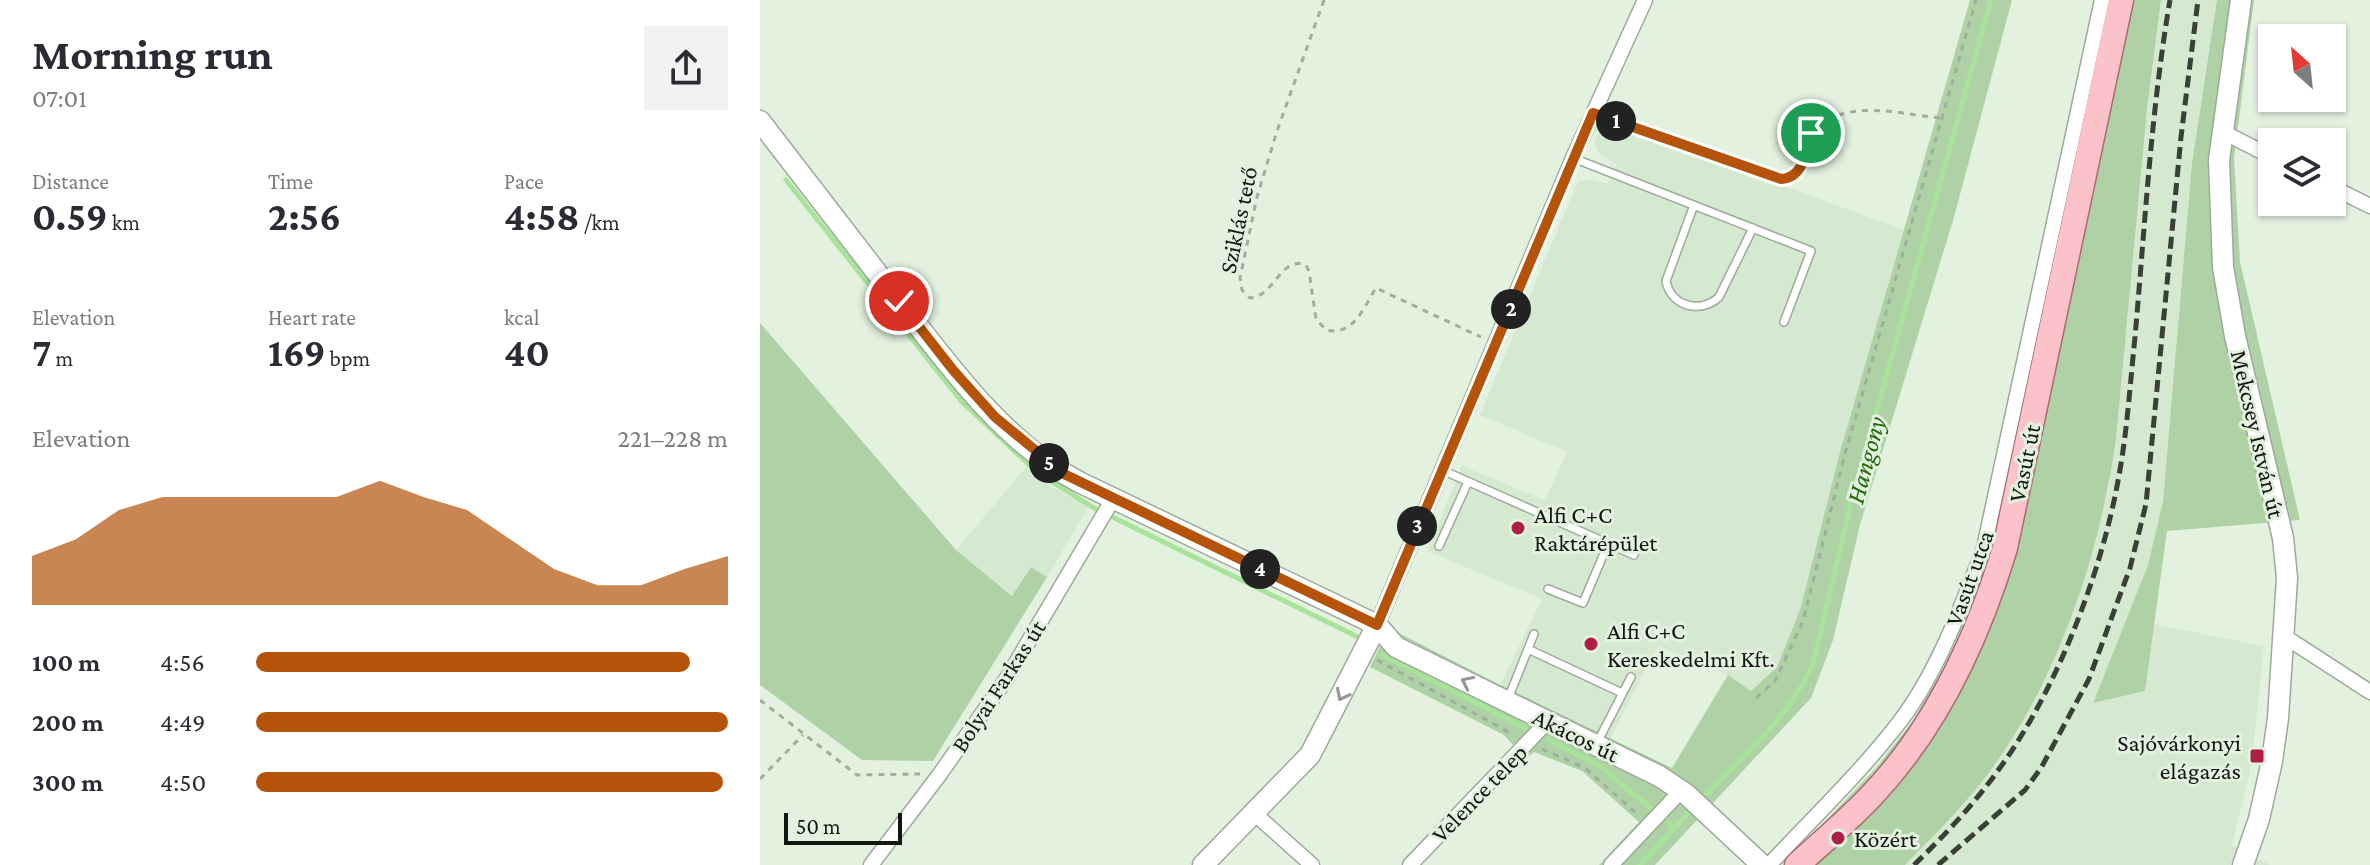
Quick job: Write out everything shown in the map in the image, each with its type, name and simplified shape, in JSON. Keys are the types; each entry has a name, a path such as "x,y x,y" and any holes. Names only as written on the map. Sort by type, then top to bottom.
{"main road":[{"name":"Vasút út","path":"1797,865 1873,794 1911,747 1953,678 1984,613 2005,548 2121,0"}],"street":[{"path":"1203,865 1310,755 1363,653 1440,469 1497,345 1573,158 1645,0"},
{"name":"Vasút utca","path":"1769,865 1895,729 1917,696 1951,628 1979,561 2102,0"},
{"name":"Mekcsey István út","path":"2241,0 2218,189 2223,267 2235,336 2286,558 2284,636 2272,761 2259,819 2243,865"},
{"name":"Akácos út","path":"760,121 953,370 995,417 1064,474 1111,503 1377,625 1396,647 1507,701 1537,732 1596,745 1659,776 1684,793 1762,865"},
{"path":"2223,132 2258,150"},
{"path":"2346,194 2370,206"},
{"name":"Bolyai Farkas út","path":"871,865 1007,678 1111,503"},
{"path":"2284,636 2370,692"},
{"name":"Velence telep","path":"1410,865 1537,732"},
{"path":"1611,865 1667,806 1684,793"},
{"path":"1255,814 1312,865"}],"lane":[{"path":"1573,158 1811,251 1784,322"},
{"path":"1694,205 1666,281 1670,293 1682,303 1699,307 1719,297 1753,228"},
{"path":"1440,469 1634,555"},
{"path":"1439,546 1468,482"},
{"path":"1548,589 1583,603 1608,544"},
{"path":"1507,701 1534,634"},
{"path":"1528,649 1622,693"},
{"path":"1596,745 1631,677"}],"path":[{"name":"Sziklás tető","path":"1324,0 1257,197 1240,278 1242,290 1250,298 1258,298 1289,266 1300,263 1306,265 1309,271 1316,319 1326,330 1342,330 1352,325 1376,288 1497,345"},
{"path":"1756,698 1775,681 1803,621 1845,454 1976,0"},
{"path":"1593,113 1781,179 1789,179 1799,172 1811,133 1833,117 1850,111 1869,110 1940,118"},
{"path":"1363,653 1537,732 1650,823"},
{"path":"760,700 857,775 940,774"},
{"path":"760,779 803,735"}],"shaded area":[{"path":"2161,0 2217,0 2192,163 2163,501 2148,565 2093,702 2144,691 2154,624 2264,646 2252,761 2232,845 2270,865 1905,865 1984,779 2017,730 2052,663 2081,589 2109,488 2116,439 2147,109"},
{"path":"1604,120 1904,230 1840,452 1800,610 1777,667 1751,691 1728,675 1658,646 1610,739 1500,685 1542,599 1427,551 1462,466 1545,500 1567,452 1480,415 1578,181 1592,180 1607,184 1617,164 1600,155 1594,142"},
{"path":"1026,467 1046,484 1089,506 1047,577 1031,567 1013,596 956,550"}],"green space":[{"path":"1970,0 2012,0 1954,217 1860,525 1833,640 1811,698 1655,865 1599,865 1639,822 1582,771 1534,752 1526,759 1504,735 1370,667 1389,628 1672,768 1728,675 1751,691 1777,667 1800,610 1840,452"},
{"path":"2115,0 2161,0 2147,109 2116,439 2099,528 2071,618 2033,703 2010,742 1965,802 1905,865 1807,865 1794,854 1876,768 1912,722 1966,630 1993,561"},
{"path":"2217,0 2254,0 2234,158 2240,262 2300,520 2167,531 2145,691 2093,703 2148,565 2163,501 2192,163"},
{"path":"760,323 956,550 1012,596 1031,567 1047,577 933,761 862,760 760,685"}],"waterway":[{"name":"Hangony","path":"1701,800 1779,718 1805,680 1814,660 1851,503 1991,0"},
{"path":"786,180 962,402 1038,473 1094,508 1356,636"},
{"path":"1380,654 1600,766 1675,828"},
{"name":"Hangony","path":"1640,865 1694,807"}],"railway":[{"path":"1914,865 1971,805 2022,735 2074,629 2100,554 2118,481 2126,427 2153,126 2170,0"},
{"path":"1938,865 2025,790 2041,768 2089,679 2130,568 2146,504 2181,137 2198,0"}],"place":[{"name":"Alfi C+C Raktárépület","path":"1518,528"},
{"name":"Alfi C+C Kereskedelmi Kft.","path":"1591,644"},
{"name":"Sajóvárkonyi elágazás","path":"2257,756"},
{"name":"Közért","path":"1838,838"}],"route":[{"path":"899,301 995,417 1049,464 1079,482 1377,625 1440,469 1497,345 1593,113 1781,179 1789,179 1799,172 1811,133"}]}
